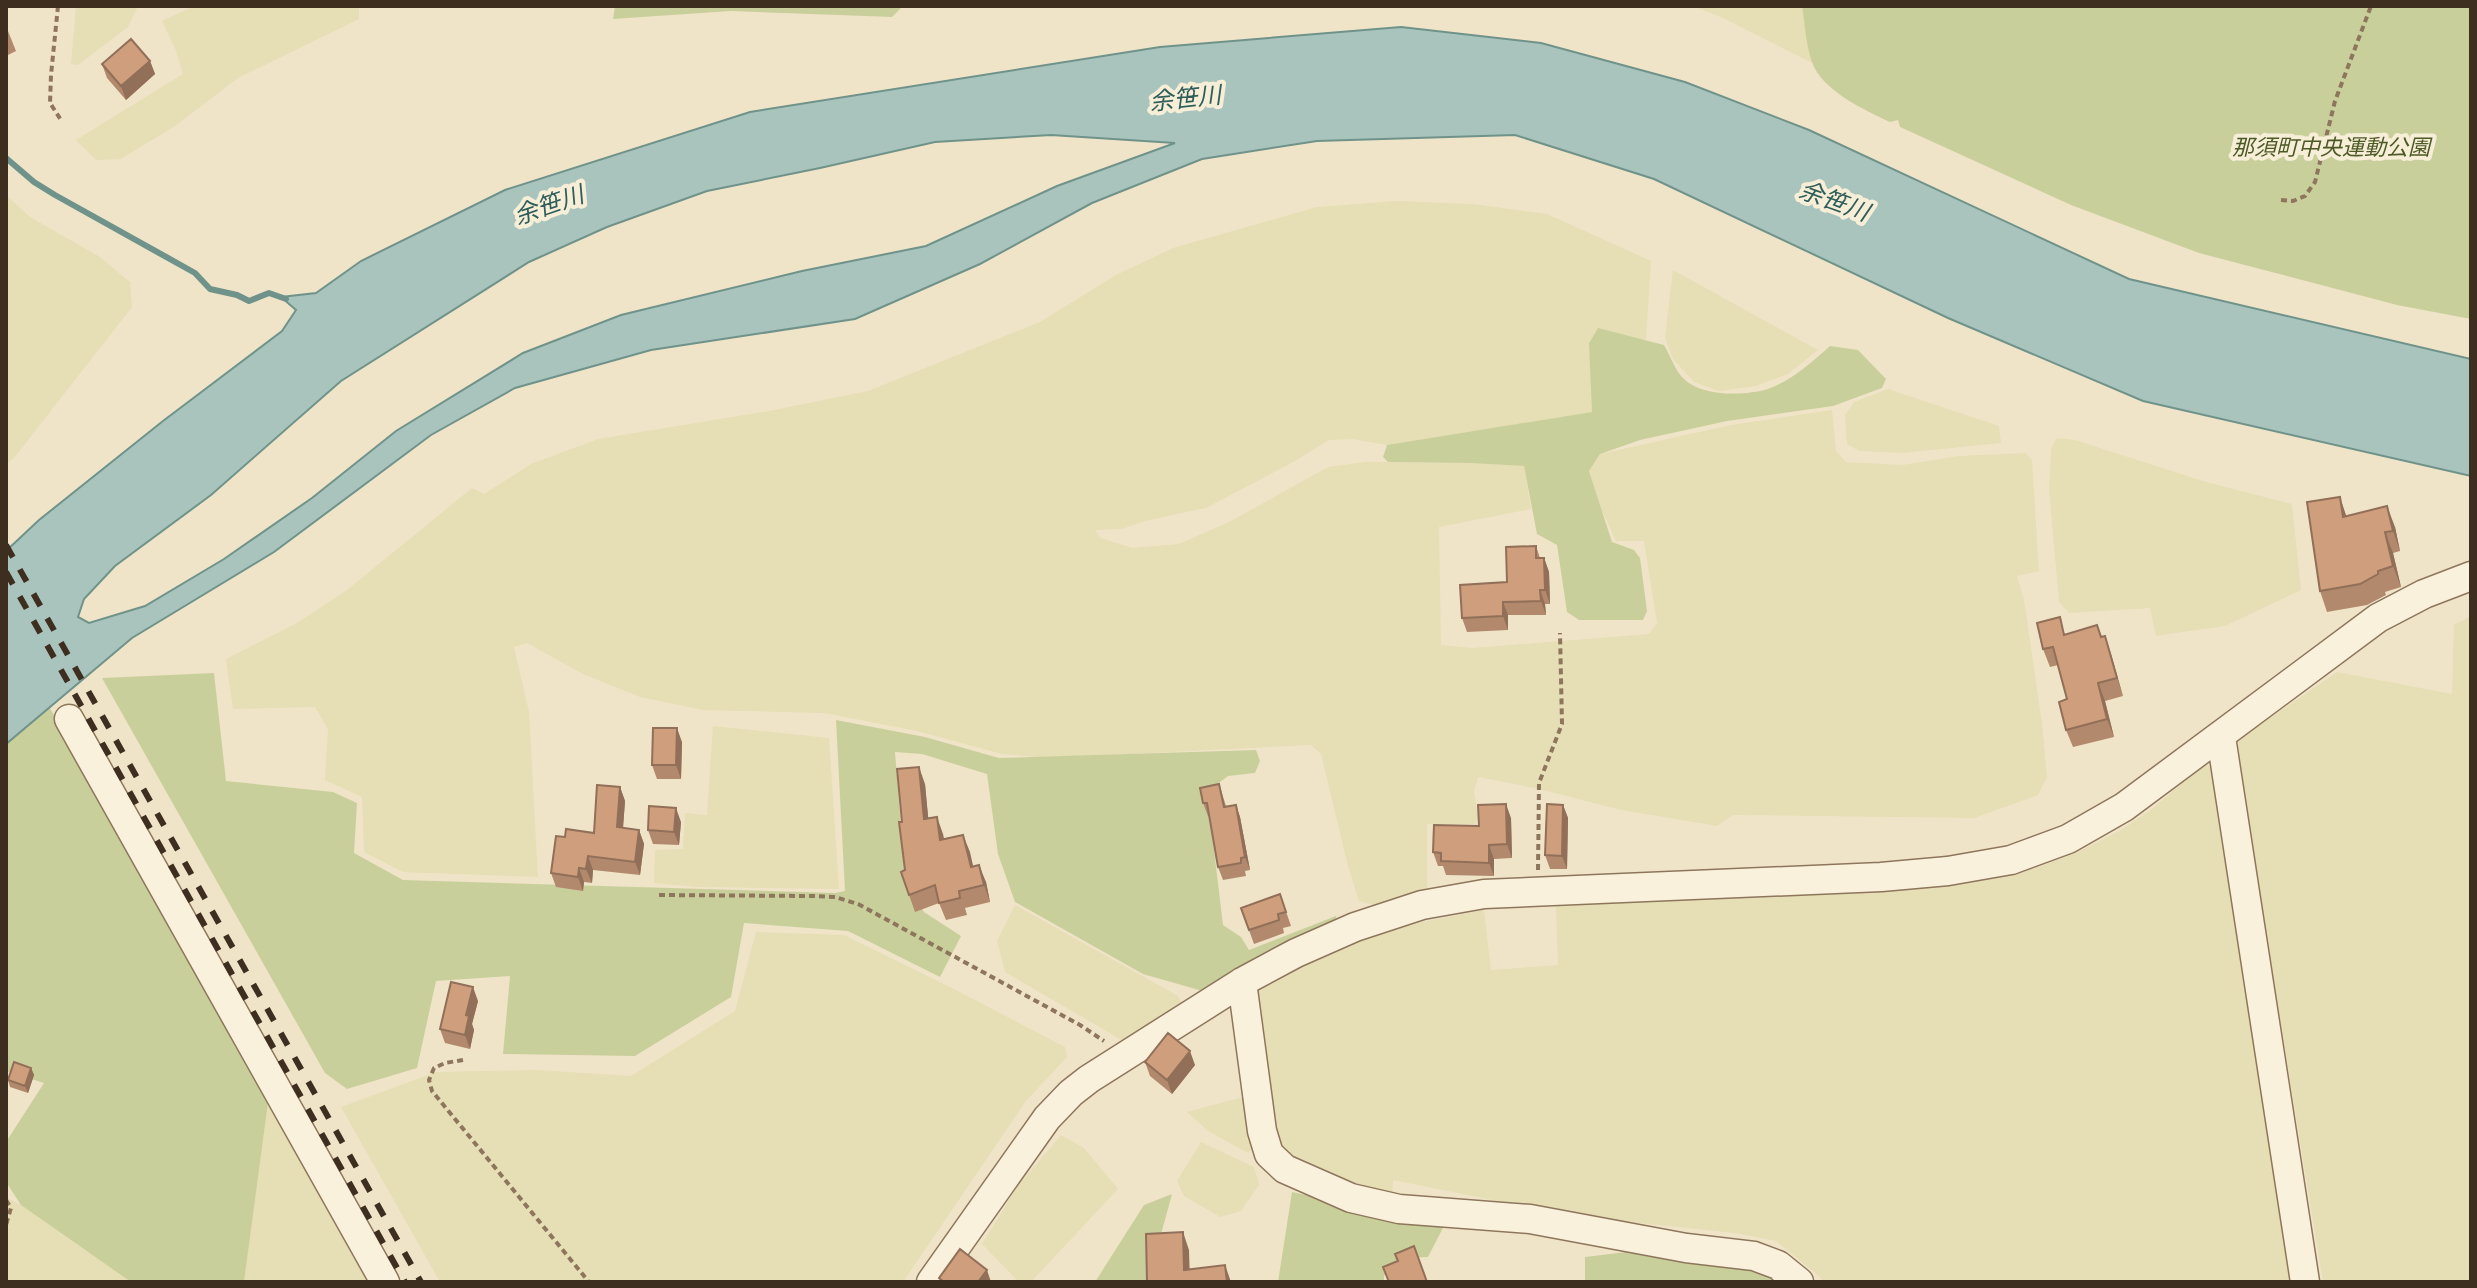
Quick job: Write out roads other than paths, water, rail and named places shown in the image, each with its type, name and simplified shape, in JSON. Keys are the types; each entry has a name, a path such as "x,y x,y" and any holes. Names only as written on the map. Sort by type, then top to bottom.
{"street":[{"path":"931,1282 1047,1118 1071,1093 1242,982 1296,953 1343,932 1422,905 1484,894 1881,877 1948,871 2011,860 2068,839 2113,814 2378,618 2424,594 2471,576"},
{"path":"69,719 385,1282"},
{"path":"2221,737 2305,1282"},
{"path":"1242,982 1262,1131 1269,1154 1285,1169 1351,1198 1399,1209 1530,1219 1686,1248 1754,1256 1778,1265 1799,1282"}],"water":[{"name":"余笹川","path":"1401,27 1541,43 1685,82 1809,130 2129,279 2471,359 2471,476 2143,401 1948,318 1654,179 1515,135 1317,141 1202,159 1092,203 980,264 855,319 651,350 515,388 431,435 274,552 132,638 6,744 6,551 39,520 163,421 282,331 296,310 281,297 316,293 361,261 505,190 750,112 1160,47","holes":["1051,135 1175,143 1057,186 926,246 802,271 621,315 523,353 396,431 312,498 224,559 145,606 89,623 78,617 84,599 115,566 211,495 341,381 529,262 607,227 707,191 935,142"]}],"waterway":[{"path":"6,158 55,195 195,273 210,289 249,301 269,293 286,299"}],"railway":[{"path":"6,545 421,1282"},
{"path":"6,572 405,1282"}],"park label":[{"name":"那須町中央運動公園","path":"2331,145"}]}
